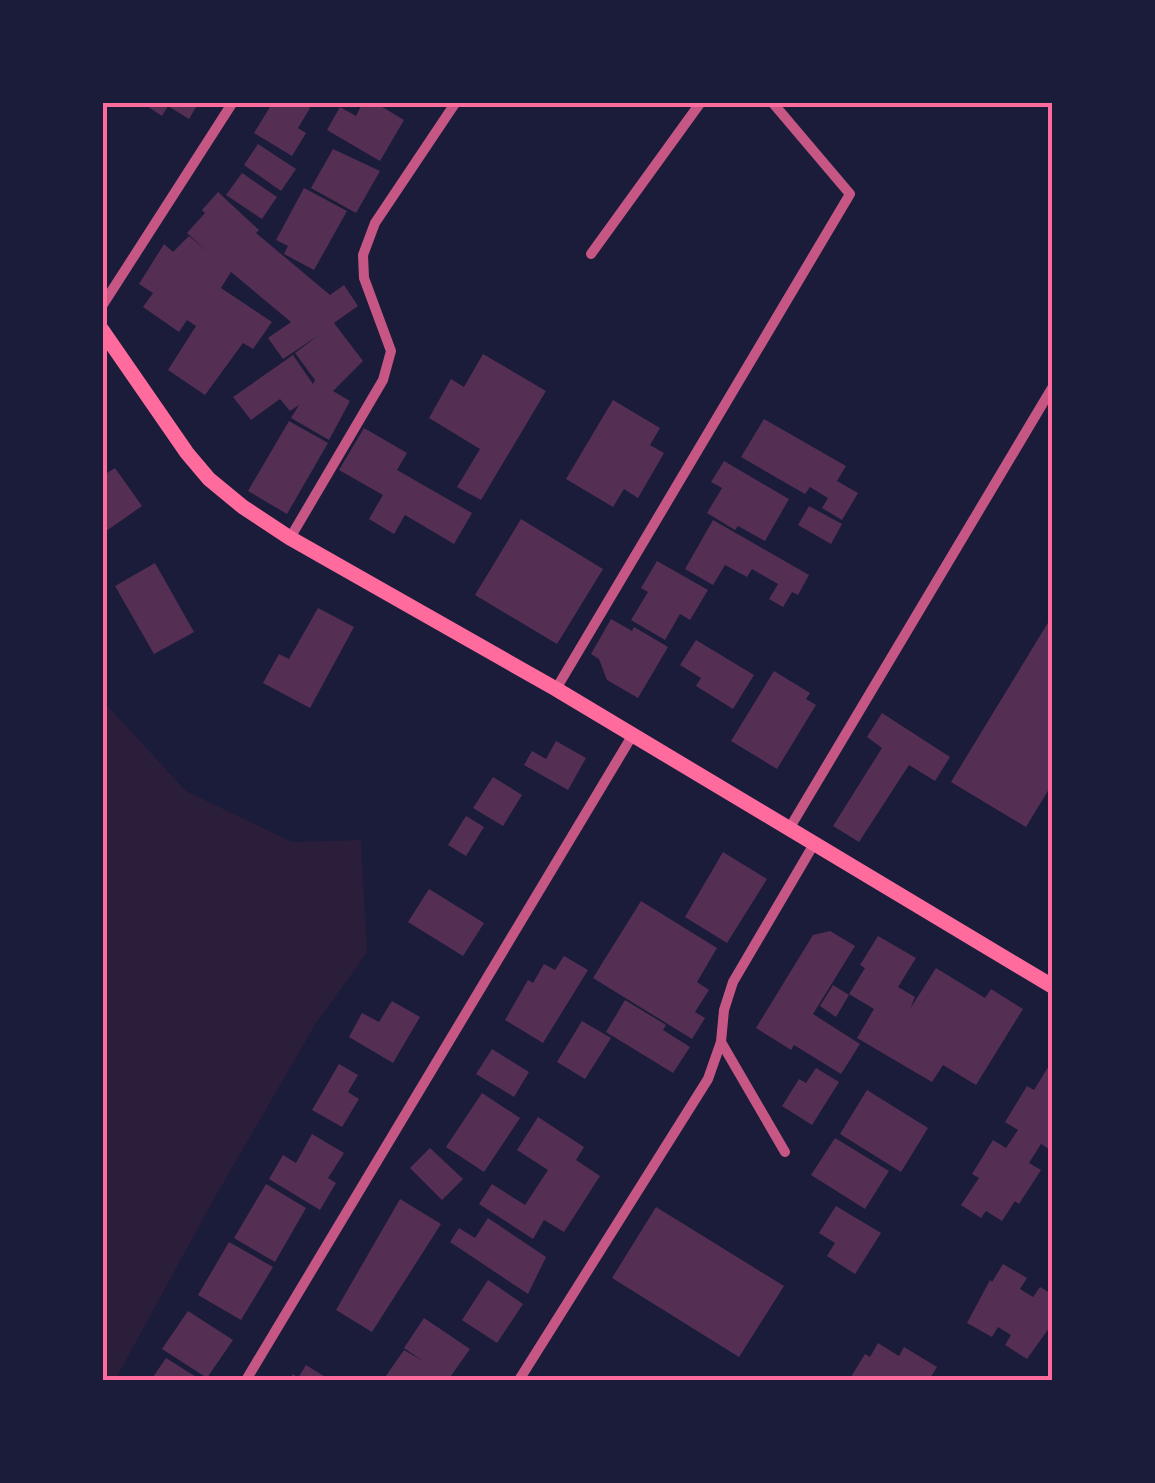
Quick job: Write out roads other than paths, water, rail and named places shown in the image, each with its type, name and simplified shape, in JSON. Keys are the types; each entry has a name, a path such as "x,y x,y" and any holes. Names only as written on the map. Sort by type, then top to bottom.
{"main road":[{"path":"102,330 208,480 242,508 556,689 1052,986"}],"street":[{"path":"102,306 233,102"},
{"path":"290,538 383,380 390,351 364,278 363,256 375,223 456,102"},
{"path":"591,254 701,102"},
{"path":"556,689 850,194 772,102"},
{"path":"789,828 1052,388"},
{"path":"246,1380 632,736"},
{"path":"519,1380 708,1079 721,1042 724,1010 733,982 814,844"},
{"path":"721,1042 785,1152"}]}
